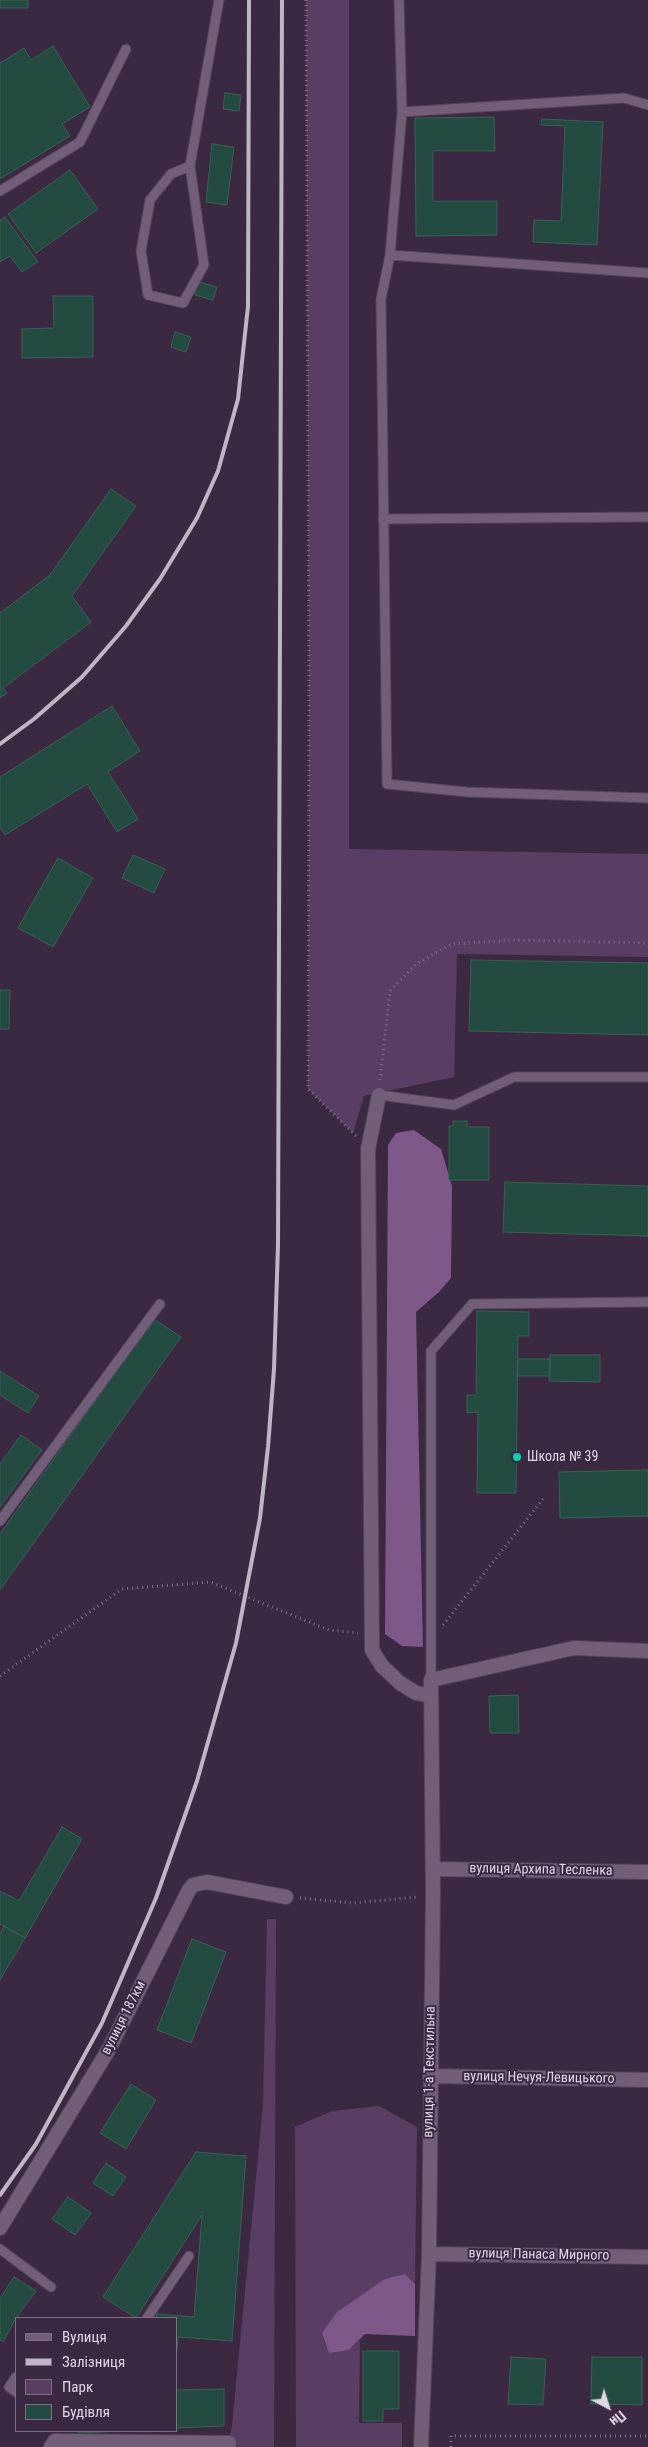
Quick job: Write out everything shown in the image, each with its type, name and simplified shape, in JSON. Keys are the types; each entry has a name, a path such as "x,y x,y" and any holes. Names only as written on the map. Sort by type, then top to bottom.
{"street":[{"path":"379,1095 368,1149 372,1650 382,1666 400,1683 416,1693 431,1696"},
{"path":"431,1680 574,1648 648,1651"},
{"name":"вулиця 1-а Текстильна","path":"421,2447 429,2254 433,1895 431,1680"},
{"name":"вулиця Архипа Тесленка","path":"433,1869 648,1872"},
{"name":"вулиця 187км","path":"0,2228 110,2049 189,1890 194,1885 207,1882 286,1897"},
{"name":"вулиця Нечуя-Левицького","path":"430,2076 648,2080"},
{"name":"вулиця Панаса Мирного","path":"429,2254 648,2257"},
{"path":"53,2439 229,2443"}],"lane":[{"path":"190,166 171,174 150,200 141,251 148,294 183,302 204,265 190,166 220,0"},
{"path":"399,0 402,112 390,255 381,299 387,784 467,792 648,798"},
{"path":"0,191 80,142 126,49"},
{"path":"402,112 624,98 648,104"},
{"path":"390,255 648,273"},
{"path":"383,519 648,517"},
{"path":"379,1095 454,1104 514,1077 648,1077"},
{"path":"431,1680 431,1352 472,1304 648,1302"},
{"path":"0,1521 160,1304"},
{"path":"0,2249 51,2287"},
{"path":"148,2317 188,2256"},
{"path":"15,2378 9,2387 15,2391"}],"path":[{"path":"306,0 309,684 308,1089 368,1149"},
{"path":"379,1095 390,991 416,964 452,944 513,940 648,942"},
{"path":"431,1642 543,1499"},
{"path":"0,1676 122,1589 210,1582 329,1630 371,1634"},
{"path":"286,1897 352,1903 433,1895"},
{"path":"451,2447 451,2436 648,2436"}],"green space":[{"path":"306,0 349,0 349,849 648,854 648,957 457,954 454,1077 364,1096 353,1133 308,1089 309,703"},
{"path":"267,1919 276,1919 274,2447 227,2447 232,2426 263,2105"},
{"path":"379,2106 417,2127 415,2284 405,2274 349,2350 360,2340 359,2423 402,2423 402,2447 296,2447 295,2127 332,2111"}],"shaded area":[{"path":"414,1130 441,1149 452,1186 451,1278 439,1292 416,1312 423,1647 402,1646 385,1634 388,1145 396,1133"},
{"path":"405,2274 415,2284 415,2336 365,2334 349,2350 329,2353 322,2333 337,2312 385,2279"}],"building":[{"path":"0,0 28,0 28,8 0,8"},
{"path":"53,46 90,107 62,124 70,136 0,179 0,63 24,48 31,60"},
{"path":"225,93 241,95 239,111 223,109"},
{"path":"494,117 495,151 433,151 433,201 497,201 497,235 416,236 415,118"},
{"path":"542,119 603,122 597,245 533,242 534,220 561,221 565,126 541,125"},
{"path":"212,144 234,147 227,205 206,202"},
{"path":"70,170 98,209 36,253 8,214"},
{"path":"5,217 38,262 22,272 10,256 0,262 0,220"},
{"path":"198,282 217,287 213,300 195,295"},
{"path":"53,296 93,296 93,357 22,358 22,329 54,328"},
{"path":"175,332 191,337 186,352 171,347"},
{"path":"111,489 136,506 72,596 91,622 3,688 7,693 0,698 0,613 50,575"},
{"path":"112,706 140,751 108,772 138,819 117,832 87,784 5,835 0,827 0,777"},
{"path":"133,855 165,869 154,893 122,878"},
{"path":"58,858 93,878 53,947 18,928"},
{"path":"471,960 648,963 648,1035 469,1031"},
{"path":"0,990 10,990 9,1029 0,1029"},
{"path":"453,1121 467,1121 467,1127 489,1127 489,1180 449,1180 449,1126 453,1126"},
{"path":"505,1182 648,1186 648,1236 503,1232"},
{"path":"477,1311 529,1312 529,1336 518,1336 516,1493 477,1493 478,1412 467,1413 467,1395 476,1395"},
{"path":"154,1319 181,1337 0,1590 0,1534"},
{"path":"550,1355 600,1355 600,1382 549,1381"},
{"path":"518,1359 550,1359 550,1376 517,1376"},
{"path":"0,1371 39,1396 28,1413 0,1395"},
{"path":"21,1435 42,1450 0,1507 0,1464"},
{"path":"648,1470 648,1516 560,1518 559,1472"},
{"path":"518,1695 519,1733 490,1733 489,1696"},
{"path":"62,1827 82,1839 25,1938 0,1924 0,1891 19,1901"},
{"path":"4,1926 25,1938 0,1980 0,1934"},
{"path":"192,1939 226,1952 191,2043 157,2030"},
{"path":"131,2084 156,2100 126,2149 100,2133"},
{"path":"196,2152 246,2156 232,2341 178,2337 178,2317 156,2317 157,2314 194,2317 202,2215 137,2317 103,2297"},
{"path":"106,2163 126,2177 113,2196 93,2183"},
{"path":"68,2197 91,2213 75,2235 52,2219"},
{"path":"14,2277 36,2291 15,2317 3,2342 0,2340 0,2299"},
{"path":"363,2351 399,2351 399,2409 383,2409 383,2421 363,2421"},
{"path":"511,2357 546,2359 543,2405 508,2404"},
{"path":"592,2357 642,2357 642,2405 591,2404"},
{"path":"224,2389 224,2426 178,2428 178,2390"}],"railway":[{"path":"0,744 34,719 82,677 126,626 160,579 197,518 218,471 238,399 248,306 249,0"},
{"path":"0,2195 36,2144 102,2023 156,1898 197,1781 236,1643 260,1518 274,1369 278,1245 282,0"}],"place":[{"name":"Школа № 39","path":"517,1457"}]}
